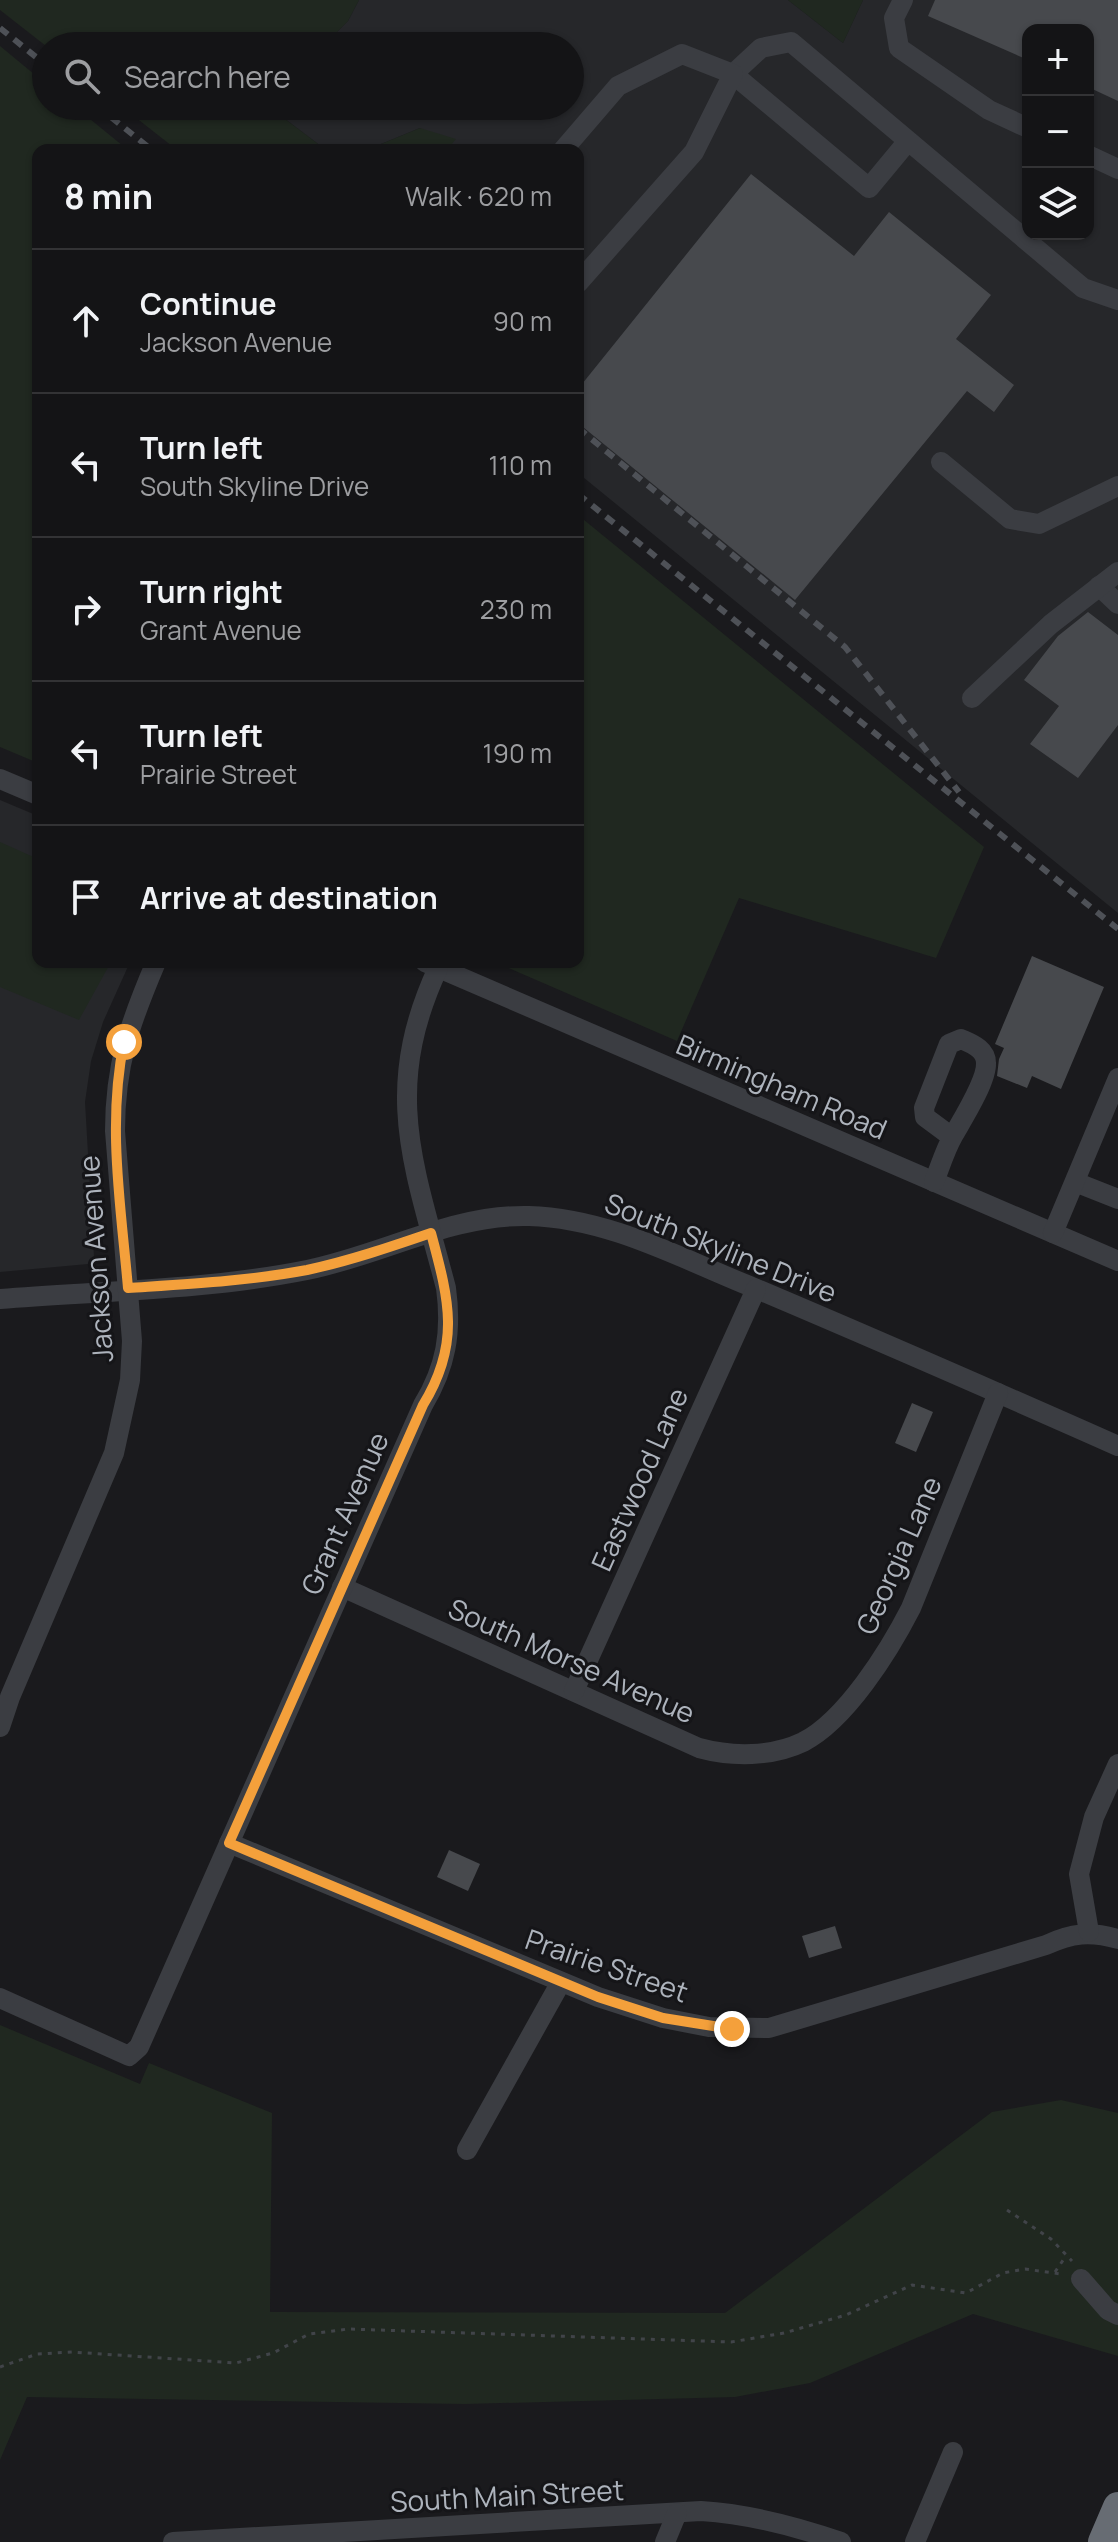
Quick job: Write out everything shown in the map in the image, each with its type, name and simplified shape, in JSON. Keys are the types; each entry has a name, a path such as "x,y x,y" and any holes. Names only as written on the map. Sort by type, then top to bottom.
{"highway":[{"path":"1103,2542 1118,2507"}],"street":[{"path":"903,0 894,18 899,48 989,110 1022,125"},
{"path":"584,276 694,152 733,74 761,48 791,42 1083,288 1118,300"},
{"path":"568,144 618,86 682,54 733,74 869,188 908,141"},
{"path":"1094,158 1118,169"},
{"path":"941,462 1010,519 1039,524 1118,486"},
{"path":"972,698 1051,624 1118,572"},
{"path":"1099,586 1118,604"},
{"path":"0,779 32,792"},
{"name":"Jackson Avenue","path":"0,1727 114,1453 130,1380 132,1341 115,1101 124,1042 154,968"},
{"name":"Grant Avenue","path":"0,1998 129,2056 139,2047 444,1361 449,1337 449,1313 408,1141 405,1094 410,1050 430,968"},
{"name":"Birmingham Road","path":"438,968 1118,1261"},
{"path":"1053,1233 1118,1078"},
{"path":"934,1182 952,1137"},
{"path":"1075,1182 1118,1199"},
{"name":"South Skyline Drive","path":"0,1299 240,1280 308,1270 374,1253 467,1221 498,1217 560,1218 591,1223 635,1237 1118,1446"},
{"name":"Eastwood Lane","path":"574,1691 756,1289"},
{"name":"Georgia Lane","path":"784,1748 804,1741 831,1720 877,1668 895,1639 911,1608 998,1393"},
{"name":"South Morse Avenue","path":"342,1587 713,1752 740,1754 784,1748"},
{"path":"1089,1932 1079,1874 1094,1817 1118,1764"},
{"name":"Prairie Street","path":"229,1843 598,1997 686,2023 732,2029 769,2028 1046,1945 1068,1935 1089,1932 1118,1939"},
{"path":"467,2150 561,1982"},
{"path":"1081,2279 1108,2310 1118,2315"},
{"path":"915,2542 953,2452"},
{"name":"South Main Street","path":"173,2542 381,2536 714,2512 760,2518 841,2542"},
{"path":"665,2542 677,2513"}],"path":[{"path":"1007,2210 1033,2225 1066,2255 1081,2279"},
{"path":"1055,2272 1066,2255"},
{"path":"0,2367 37,2354 72,2352 236,2363 273,2353 309,2334 348,2329 731,2342 784,2333 846,2315 912,2285 966,2293 1003,2273 1025,2269 1081,2279"}],"shaded area":[{"path":"0,0 359,0 348,21 337,32 32,32 32,35 0,10"},
{"path":"359,0 788,0 843,43 863,0 1118,0 1118,913 584,478 584,144 440,144 420,128 381,144 318,144 286,120 584,120 584,32 337,32 348,21"},
{"path":"788,0 863,0 843,43"},
{"path":"0,46 32,72 32,120 91,120 121,144 32,144 32,760 0,747"},
{"path":"139,120 286,120 318,144 169,144"},
{"path":"420,128 456,139 452,144 381,144"},
{"path":"584,520 984,847 936,958 739,898 677,1041 509,968 584,968"},
{"path":"0,800 32,813 32,968 127,968 103,1022 91,1061 85,1102 94,1257 88,1264 0,1272"},
{"path":"0,842 32,856 32,968 108,968 79,1020 0,987"},
{"path":"0,2025 140,2084 149,2063 272,2113 270,2312 725,2313 992,2112 1061,2100 1118,2113 1118,2356 973,2314 810,2383 735,2397 465,2404 27,2397 0,2460"}],"building":[{"path":"935,0 1118,0 1118,101 1094,90 1094,24 1022,24 1022,57 928,16"},
{"path":"751,174 854,256 889,212 991,295 956,339 1014,385 994,412 967,391 795,600 584,428 584,382"},
{"path":"1088,612 1118,635 1118,725 1078,778 1030,744 1059,706 1024,680 1058,636"},
{"path":"1032,956 1104,987 1061,1089 1032,1076 1027,1088 997,1076 1004,1048 995,1044"},
{"path":"912,1403 933,1412 916,1452 895,1443"},
{"path":"449,1850 480,1864 468,1891 437,1877"},
{"path":"835,1926 842,1948 809,1958 802,1936"}],"railway":[{"path":"0,28 32,54"},
{"path":"114,120 144,144"},
{"path":"584,433 845,647 959,792"},
{"path":"584,499 1118,929"}],"route":[{"path":"124,1042 115,1101 115,1131 128,1288 240,1280 308,1270 374,1253 431,1233 446,1288 449,1337 435,1385 423,1405 229,1843 598,1997 663,2018 732,2029"}]}
